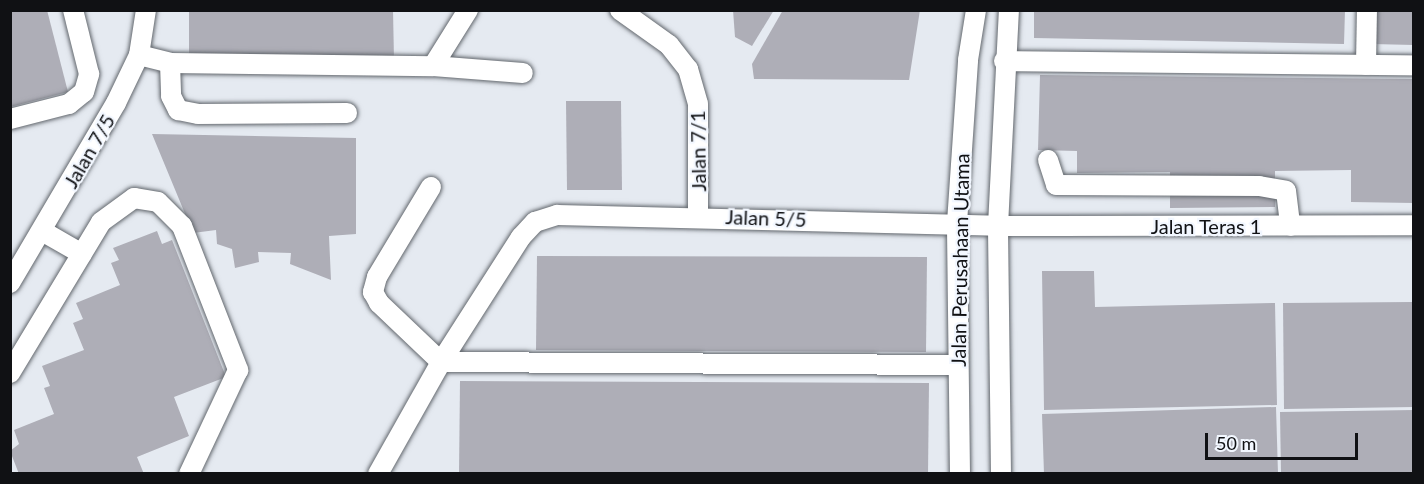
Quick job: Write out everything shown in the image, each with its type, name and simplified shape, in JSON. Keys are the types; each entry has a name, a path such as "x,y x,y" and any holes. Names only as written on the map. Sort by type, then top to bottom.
{"street":[{"path":"10,118 69,104 84,92 89,74 73,10"},
{"name":"Jalan 7/5","path":"10,283 117,103 139,55 146,10"},
{"path":"433,66 468,10"},
{"name":"Jalan 7/1","path":"620,10 669,45 688,69 698,104 698,216"},
{"name":"Jalan Perusahaan Utama","path":"960,474 957,223 968,60 976,10"},
{"name":"Jalan Perusahaan Utama","path":"1001,474 998,226 1004,61 1010,10"},
{"path":"1366,65 1367,10"},
{"path":"139,55 170,63 433,66 523,73"},
{"path":"1004,61 1413,65"},
{"path":"170,63 171,96 178,110 198,114 347,113"},
{"path":"1048,160 1056,185 1259,186 1286,192 1290,226"},
{"path":"431,188 377,277 373,292 379,303 441,362 958,365"},
{"path":"10,374 101,222 134,198 158,202 182,226 238,370 189,474"},
{"name":"Jalan 5/5","path":"441,362 521,237 535,222 557,215 698,216 998,226"},
{"name":"Jalan Teras 1","path":"998,226 1413,225"},
{"path":"42,231 82,254"},
{"path":"378,474 441,362"}],"building":[{"path":"10,10 47,10 68,92 10,107"},
{"path":"189,10 393,10 394,60 189,59"},
{"path":"733,10 774,10 752,46 735,37"},
{"path":"783,10 920,10 909,80 754,79 752,64"},
{"path":"1034,10 1345,10 1344,44 1034,38"},
{"path":"1373,10 1414,10 1414,45 1372,44"},
{"path":"1040,75 1414,79 1414,203 1351,202 1351,170 1275,171 1275,207 1170,208 1170,172 1077,173 1077,151 1038,150"},
{"path":"566,101 621,101 622,190 567,190"},
{"path":"152,134 356,138 356,234 329,236 331,280 290,264 291,253 258,252 259,262 235,268 232,249 217,244 216,230 193,233"},
{"path":"157,231 162,244 172,240 226,377 174,397 189,436 137,457 144,474 19,474 10,451 19,444 14,430 54,414 44,388 50,386 42,366 84,350 73,323 83,319 76,303 120,285 111,263 119,260 113,248"},
{"path":"537,256 927,257 926,352 536,350"},
{"path":"1042,271 1094,271 1095,307 1275,303 1277,405 1044,410"},
{"path":"1412,302 1414,407 1284,409 1283,303"},
{"path":"460,381 929,383 928,474 459,474"},
{"path":"1276,407 1278,474 1044,474 1042,414"},
{"path":"1414,410 1414,474 1281,474 1280,412"}]}
